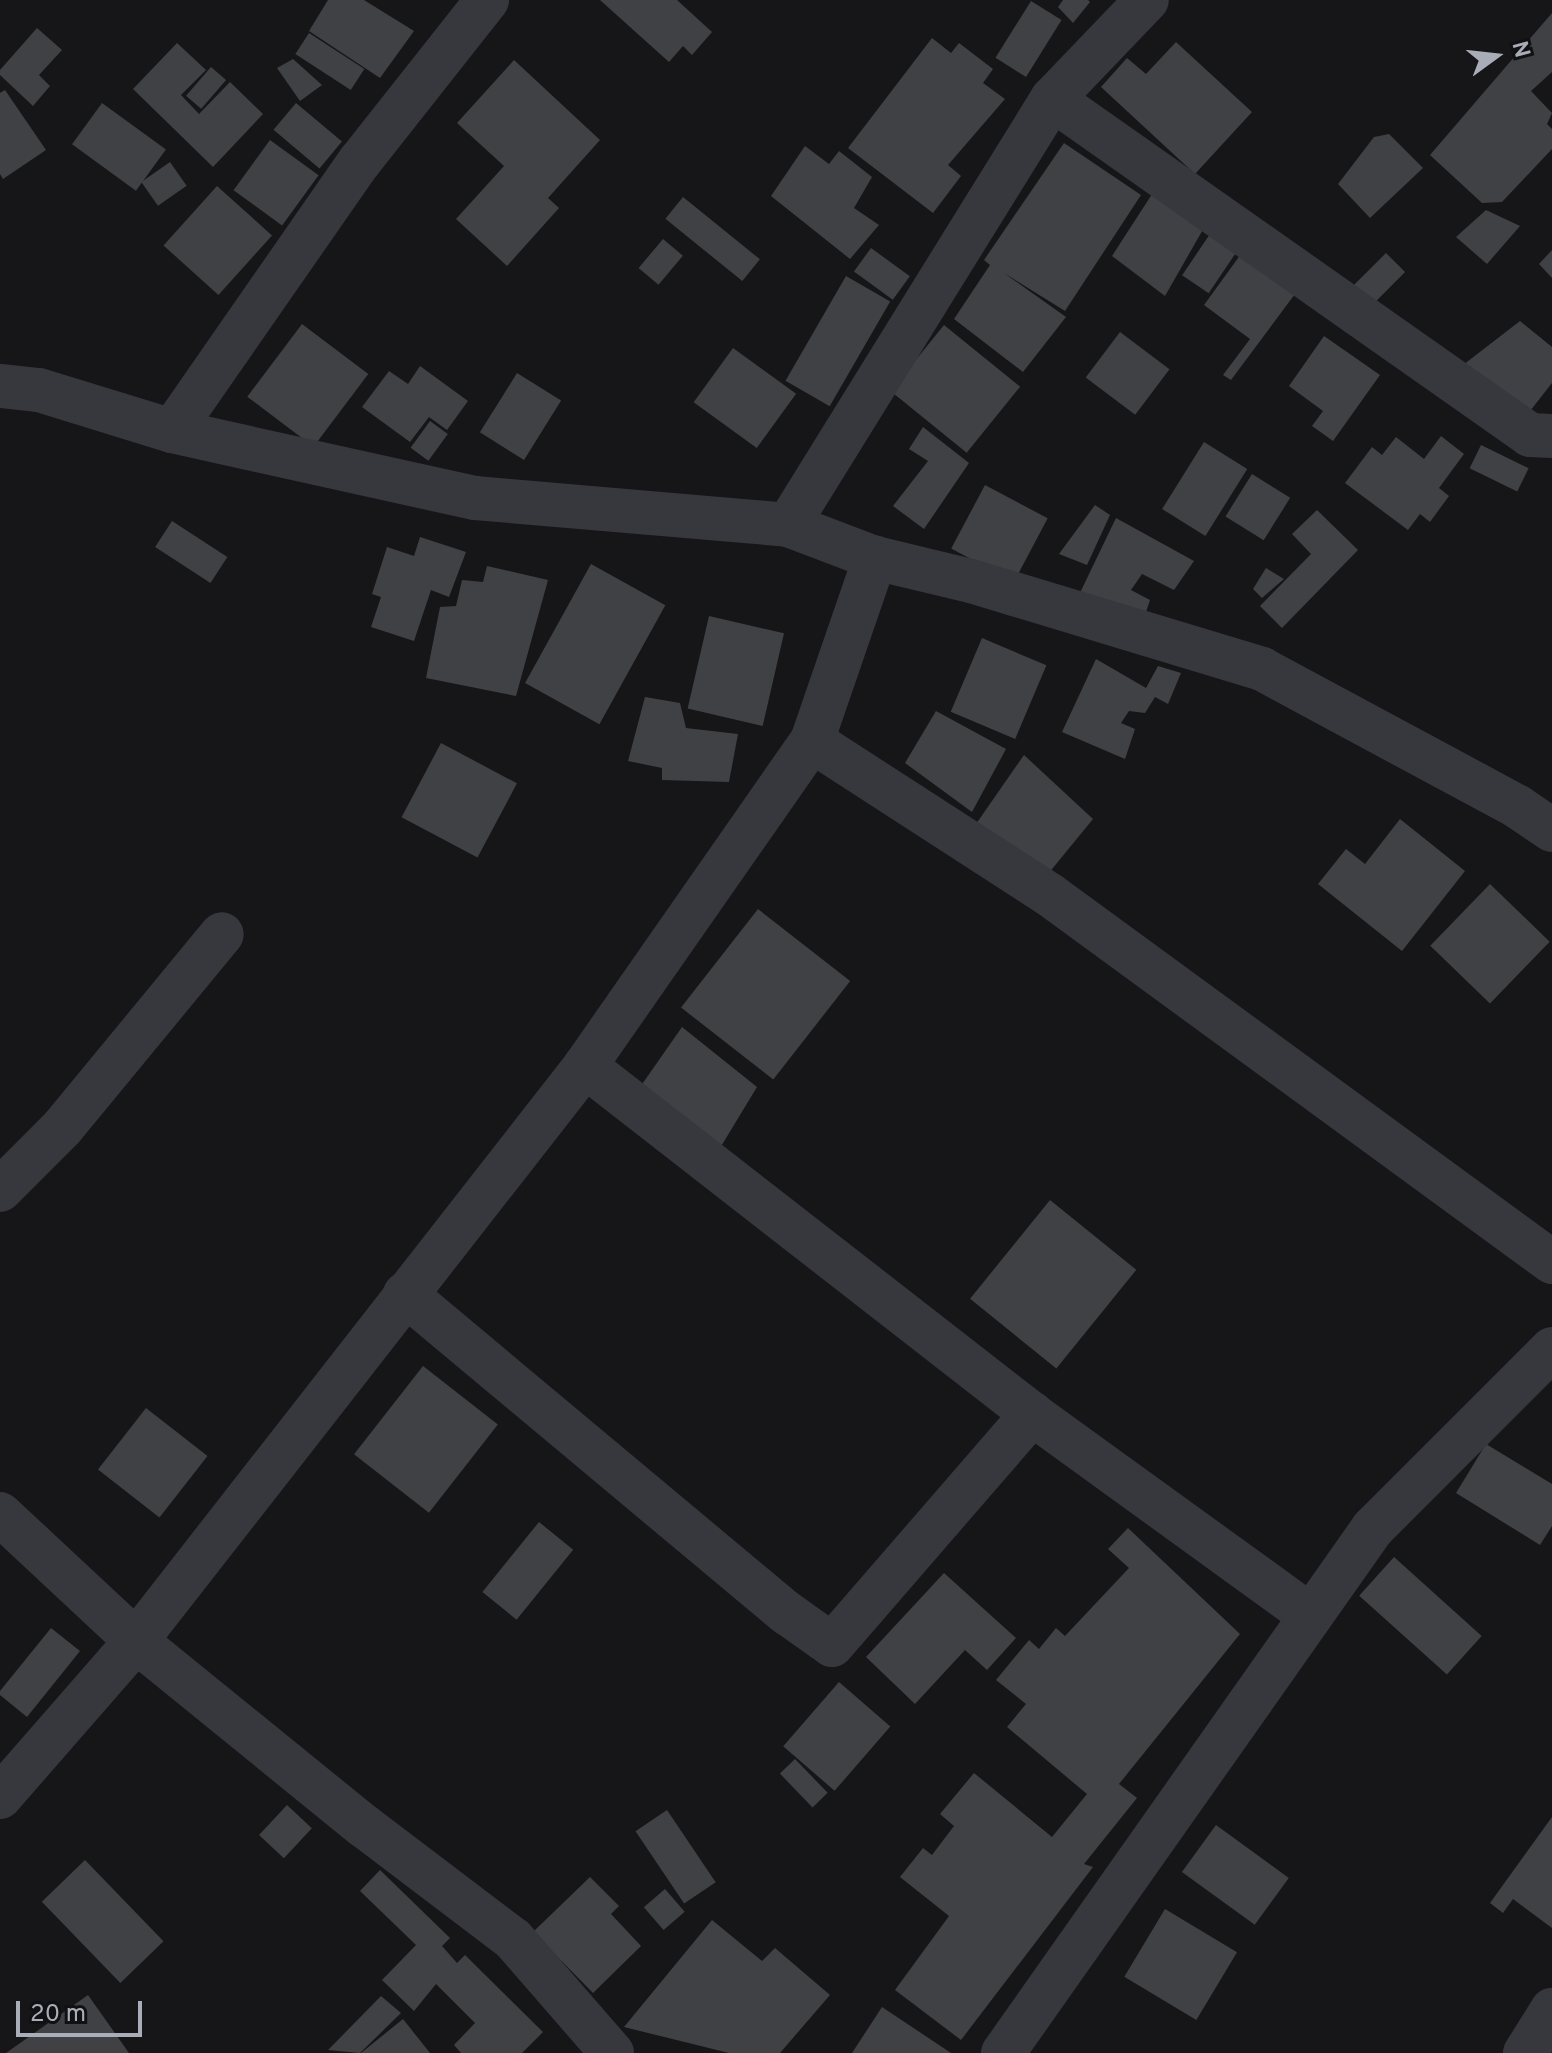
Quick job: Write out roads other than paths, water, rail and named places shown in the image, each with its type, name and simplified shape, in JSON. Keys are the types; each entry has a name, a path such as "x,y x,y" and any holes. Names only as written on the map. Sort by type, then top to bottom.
{"street":[{"path":"172,431 360,161 487,0"},
{"path":"788,525 1052,99 1147,0"},
{"path":"1052,99 1530,435 1552,436"},
{"path":"0,386 39,390 172,431 475,498 788,525 875,558 971,581 1262,669 1518,807 1552,830"},
{"path":"0,1797 136,1641 585,1066 812,741 875,558"},
{"path":"812,741 1050,895 1552,1262"},
{"path":"0,1190 62,1128 222,934"},
{"path":"585,1066 1032,1414 1311,1616"},
{"path":"405,1294 787,1613 832,1645 1032,1414"},
{"path":"1003,2053 1373,1528 1552,1349"},
{"path":"0,1514 136,1641 364,1826 513,1939 612,2053"},
{"path":"1525,2053 1552,2010"}]}
